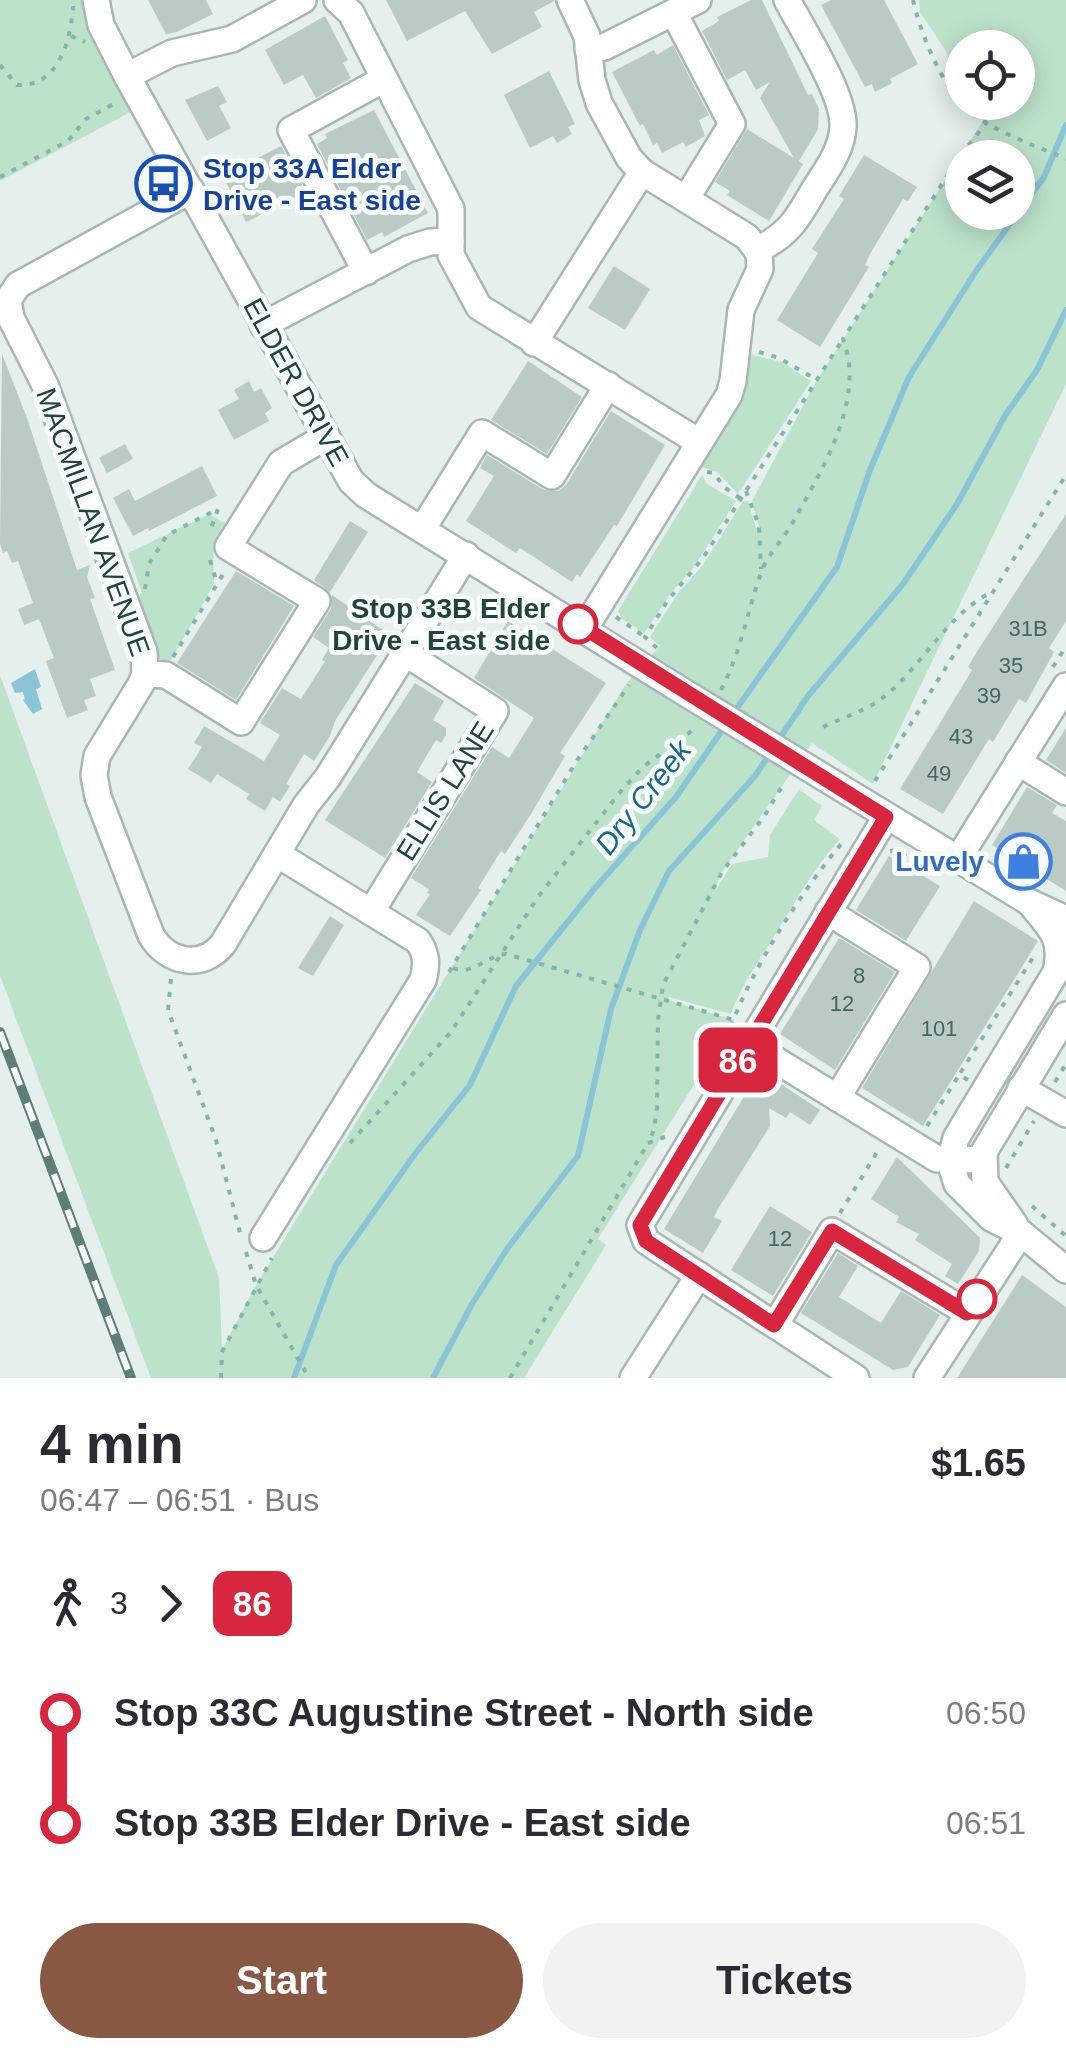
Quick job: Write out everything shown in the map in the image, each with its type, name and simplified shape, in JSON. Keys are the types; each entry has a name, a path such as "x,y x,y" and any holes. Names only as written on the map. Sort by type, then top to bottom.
{"street":[{"name":"ELDER DRIVE","path":"96,0 119,82 191,190 351,481 366,495 886,817 1029,902 1066,919"},
{"path":"119,82 172,54 232,39 303,0"},
{"path":"337,0 351,13 450,209 454,263 479,307 700,442"},
{"path":"570,0 584,26 599,103 629,158 642,172 747,237 757,250 760,269 741,310 732,388 584,628"},
{"path":"588,49 604,47 698,0"},
{"path":"757,250 779,240 792,225 836,152 843,126 840,104 787,0"},
{"path":"674,13 732,124 686,199"},
{"path":"366,272 291,130 384,79"},
{"path":"534,343 642,172"},
{"name":"MACMILLAN AVENUE","path":"174,955 160,948 151,934 98,797 94,775 97,756 145,674 144,652 45,385 4,299 18,285 191,190"},
{"path":"263,325 408,249 452,240"},
{"path":"423,528 482,433 552,476 608,386"},
{"path":"145,674 166,676 241,722 317,601 228,547 281,463 325,437"},
{"path":"174,955 190,962 214,955 466,555"},
{"name":"ELLIS LANE","path":"370,912 496,710 405,653"},
{"path":"958,858 1018,762 1056,682"},
{"path":"1018,762 1066,792"},
{"path":"856,1378 646,1241 640,1225 739,1036 828,912 886,817"},
{"path":"270,1246 423,980 426,960 418,941 277,854"},
{"name":"ELDER DRIVE","path":"1029,902 1055,934 1054,954"},
{"path":"828,912 917,967 837,1098"},
{"path":"1021,1233 990,1218 968,1196 957,1184 950,1162 956,1138 1056,972 1054,954"},
{"path":"991,1170 990,1137 1066,1015"},
{"path":"739,1036 937,1159 991,1170"},
{"path":"1021,1088 1066,1114"},
{"path":"991,1170 983,1175 990,1193 1021,1233 1066,1270"},
{"path":"774,1325 832,1231 968,1313"},
{"path":"927,1378 1021,1233"},
{"path":"645,1374 699,1275"}],"path":[{"path":"0,65 17,85 32,85 47,76 71,36 74,0"},
{"path":"913,0 929,48 961,103 987,122 1066,159"},
{"path":"71,36 91,45"},
{"path":"0,178 68,140 86,119 119,102 119,82"},
{"path":"658,648 645,637 668,600 703,558 960,156 987,122"},
{"path":"761,571 788,529 841,423 849,355 843,340"},
{"path":"748,350 780,358 817,380"},
{"path":"873,784 1066,475"},
{"path":"715,699 737,656 761,571 759,526 746,491"},
{"path":"142,593 148,564 167,536 218,509 210,530"},
{"path":"208,548 217,584"},
{"path":"164,646 170,662 230,562"},
{"path":"822,728 865,710 888,694 956,620 995,590"},
{"path":"1056,682 1066,646"},
{"path":"446,978 626,684 640,690"},
{"path":"355,1126 346,1144 451,1032 565,860 621,791 643,767 700,724"},
{"path":"510,1378 654,1130 660,997 673,962 722,872 784,783"},
{"path":"739,1036 734,1020 744,994 811,883 847,838"},
{"path":"896,850 926,868"},
{"path":"452,968 468,970 503,954 734,1020"},
{"path":"924,1132 959,1075 1054,954"},
{"path":"174,955 168,1010 216,1140 256,1285 309,1378"},
{"path":"959,1075 972,1082"},
{"path":"991,1170 1034,1122"},
{"path":"648,1143 665,1137"},
{"path":"832,1231 884,1141"},
{"path":"1026,1202 1066,1236"},
{"path":"221,1378 222,1352 256,1285 270,1246"}],"green space":[{"path":"0,0 96,0 144,105 0,181"},
{"path":"919,0 1066,0 1066,384 873,784 812,743 722,872 713,894 732,864 768,857 770,835 799,789 822,806 814,820 840,839 796,900 744,985 731,1014 669,997 668,1000 734,1020 711,1063 708,1062 598,1239 606,1245 524,1378 151,1378 0,976 0,675 219,1278 222,1350 256,1285 626,684 660,646 650,637 678,593 703,565 743,501 748,501 756,528 759,526 752,501 817,380 945,180 945,230 1035,230 1035,140 971,140 984,120 1035,120 1035,30 945,30 945,50 920,12"},
{"path":"751,355 782,362 811,381 738,494 717,472 699,463 743,391"},
{"path":"702,475 707,484 736,501 694,567 644,633 622,619 618,611"},
{"path":"209,514 225,523 213,545 214,584 170,662 158,658 135,597 142,593 128,553"}],"water":[{"path":"35,669 42,709 33,714 23,700 23,692 15,693 11,683"}],"building":[{"path":"148,0 206,0 213,14 166,34"},
{"path":"386,0 554,1 534,12 542,27 492,54 465,11 407,41"},
{"path":"751,0 762,0 808,95 812,94 819,109 818,129 799,161 803,164 769,221 727,195 730,191 715,182 747,129 794,158 760,98 770,82 756,90 745,70 727,80 702,31 719,21 717,17"},
{"path":"831,0 884,0 918,64 875,92 872,84 865,87 821,5"},
{"path":"325,16 348,60 343,63 351,78 316,98 303,75 284,85 265,50"},
{"path":"673,45 709,115 699,120 705,136 686,147 683,142 662,153 657,143 653,145 643,124 640,126 612,72 654,50 657,55"},
{"path":"549,71 575,124 568,127 572,134 557,143 553,136 530,148 504,95"},
{"path":"218,86 227,102 219,106 231,128 207,141 185,100"},
{"path":"374,110 428,213 384,237 382,232 367,240 317,144 327,138 325,134"},
{"path":"281,146 306,192 246,222 223,176"},
{"path":"864,155 917,187 908,201 903,199 870,254 865,265 869,267 820,347 777,320 818,253 812,249 844,199 839,196"},
{"path":"614,266 650,289 625,330 588,308"},
{"path":"2,354 77,570 90,565 87,577 95,598 90,599 115,670 90,679 96,696 84,700 88,710 67,718 46,661 54,658 39,619 24,625 18,609 33,603 18,561 12,563 0,544"},
{"path":"528,361 582,397 547,454 491,420"},
{"path":"249,381 254,392 261,388 272,408 265,413 269,421 234,440 218,410 239,399 234,390"},
{"path":"611,411 665,445 617,526 614,525 580,577 577,574 572,582 520,548 516,553 466,521 494,476 480,468 487,455 544,490 559,491"},
{"path":"125,444 133,459 107,473 99,458"},
{"path":"202,466 217,496 133,536 113,498 129,489 135,501"},
{"path":"1066,514 1066,621 1049,648 1054,652 1026,703 1019,699 993,742 989,739 943,814 900,789 972,670 968,667 976,653"},
{"path":"350,521 368,532 330,592 314,580"},
{"path":"236,571 294,606 236,700 177,663"},
{"path":"332,595 390,635 314,761 304,754 280,802 273,797 265,811 246,799 249,794 217,774 211,783 188,769 202,747 194,743 204,726 264,761 280,735 260,723 282,688 301,699 325,661 322,660 329,648 313,637 331,609"},
{"path":"508,621 606,683 560,753 565,756 531,814 505,854 501,851 450,936 416,915 430,894 429,889 411,878 492,747 509,758 534,718 474,678"},
{"path":"415,683 444,701 433,720 446,728 446,735 441,743 436,740 417,772 432,782 385,858 325,820"},
{"path":"1066,728 1066,773 1046,760"},
{"path":"1027,787 1057,805 1052,813 1066,821 1066,891 992,845"},
{"path":"889,856 940,886 906,941 856,910"},
{"path":"974,901 1038,941 923,1126 862,1088"},
{"path":"330,916 344,925 313,976 298,968"},
{"path":"839,938 895,972 835,1070 780,1034"},
{"path":"760,1070 820,1110 810,1125 790,1112 786,1118 769,1108 770,1126 718,1209 714,1217 722,1221 703,1253 664,1229"},
{"path":"897,1157 980,1238 979,1251 958,1284 945,1276 952,1264 915,1240 919,1234 896,1222 899,1217 871,1199"},
{"path":"770,1206 812,1232 773,1296 731,1270"},
{"path":"838,1253 858,1266 839,1297 881,1323 901,1291 940,1315 908,1367 893,1370 801,1313"},
{"path":"1022,1275 1066,1307 1066,1378 957,1378"}],"waterway":[{"name":"Dry Creek","path":"732,715 837,567 870,470 909,377 976,271 1044,177 1066,125"},
{"name":"Dry Creek","path":"778,741 808,696 903,584 957,504 1006,414 1037,370 1066,310"},
{"name":"Dry Creek","path":"294,1378 336,1265 470,1085 516,986 595,888 676,797 725,726"},
{"name":"Dry Creek","path":"433,1378 507,1249 578,1156 611,1009 640,930 669,871 755,776 771,752"}],"railway":[{"path":"0,1032 131,1378"}],"bus line":[{"name":"86","path":"578,624 886,817 640,1225 646,1241 774,1325 832,1231 967,1313 977,1299"}],"place":[{"name":"Stop 33A Elder Drive - East side","path":"164,184"},
{"name":"Stop 33B Elder Drive - East side","path":"578,624"},
{"name":"Luvely","path":"1023,861"}]}
